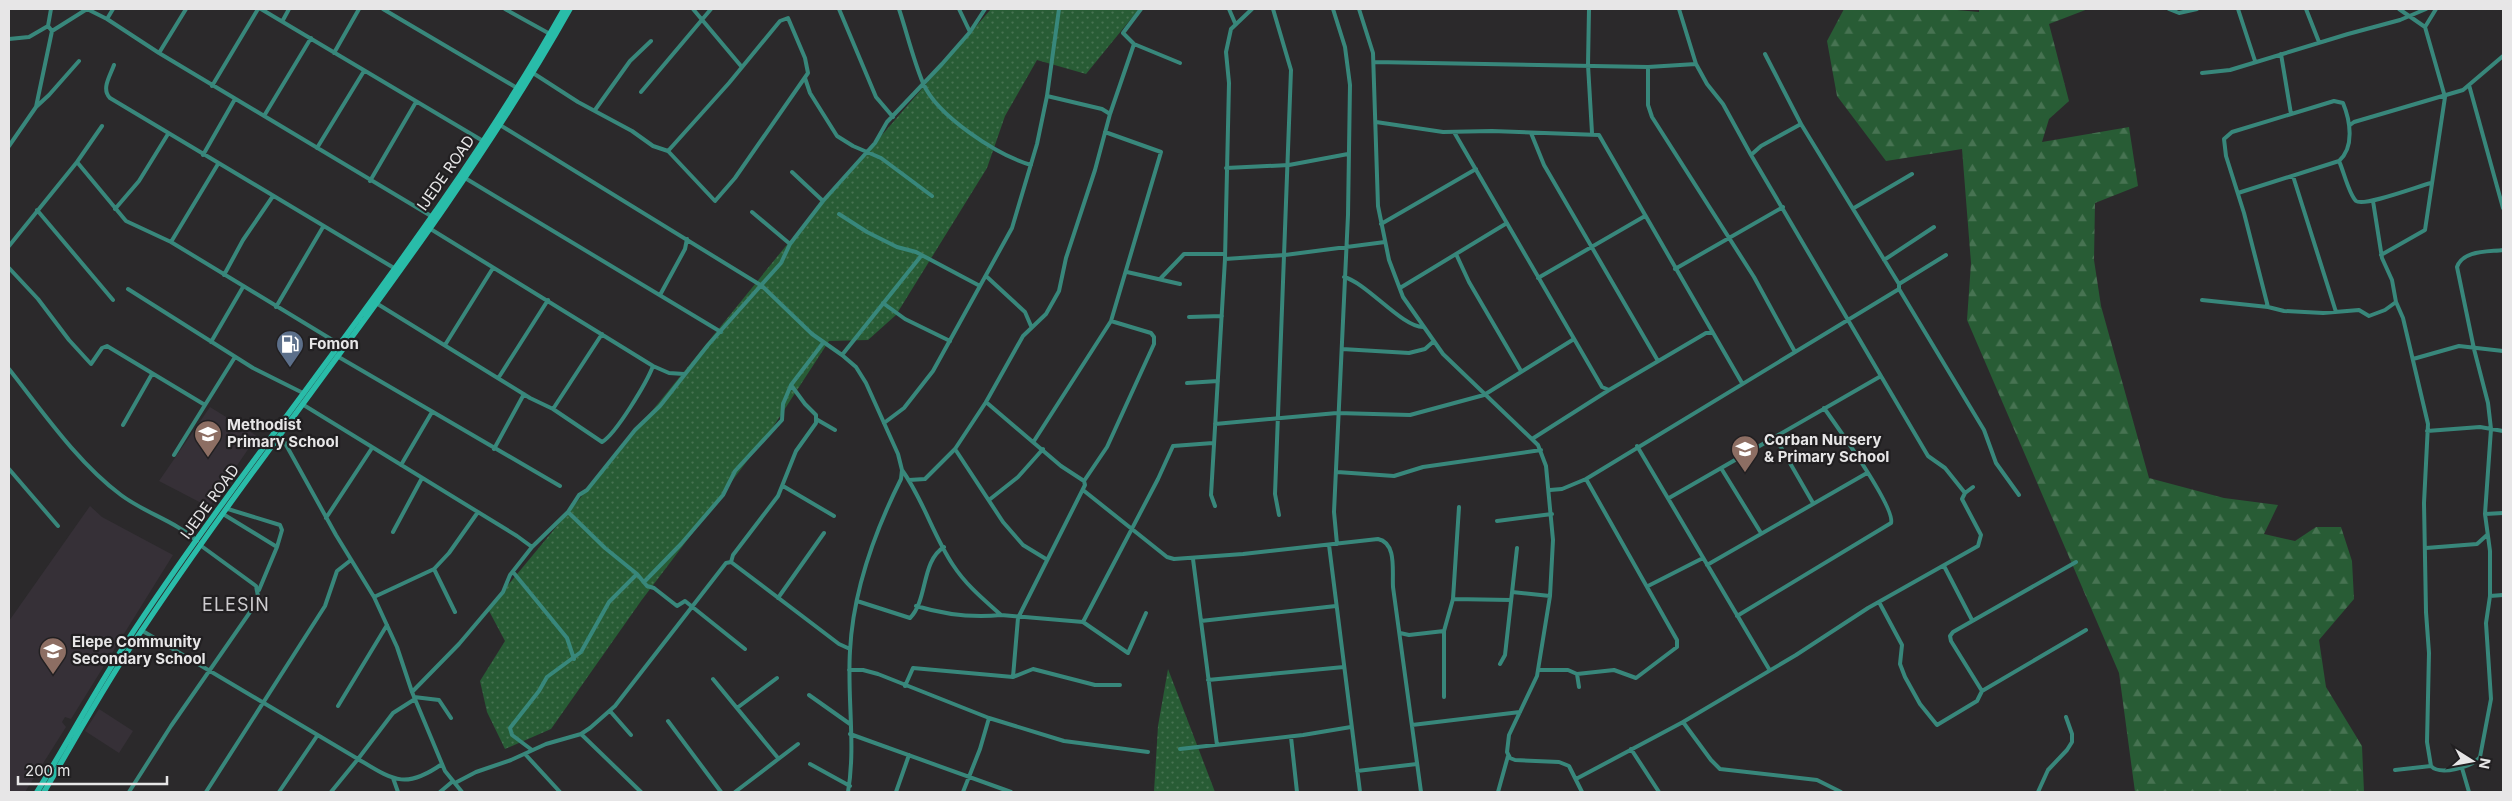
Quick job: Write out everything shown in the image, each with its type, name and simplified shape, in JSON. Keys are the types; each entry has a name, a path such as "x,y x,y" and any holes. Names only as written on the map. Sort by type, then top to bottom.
{"main road":[{"name":"IJEDE ROAD","path":"46,792 117,662 141,630 198,543 228,508 429,228 463,176 564,9"},
{"name":"IJEDE ROAD","path":"37,792 117,662 198,543 303,393 431,216 500,125 570,9"}],"street":[{"path":"51,9 48,26 52,31"},
{"path":"107,19 113,9"},
{"path":"159,53 186,9"},
{"path":"212,86 260,9 283,20 334,53 483,142"},
{"path":"283,20 290,9"},
{"path":"334,53 359,9"},
{"path":"384,9 517,88"},
{"path":"505,9 550,34"},
{"path":"694,9 741,66"},
{"path":"641,92 711,9"},
{"path":"839,9 874,92 893,117"},
{"path":"899,9 923,84 940,108 988,148 1031,166"},
{"path":"959,9 970,32"},
{"path":"331,792 393,713 413,696 503,592 513,572 532,547 568,512 579,495 587,490 635,430 660,406 684,374 762,286 781,263 790,244 823,201 876,143 882,129 970,32 985,9"},
{"path":"884,423 904,408 919,390 950,341 1012,228 1031,166 1047,96 1059,9"},
{"path":"1141,9 1123,32 1134,44 1180,63"},
{"path":"1229,9 1235,24"},
{"path":"1215,506 1211,495 1225,260 1229,82 1226,52 1228,36 1235,24 1252,9"},
{"path":"1273,9 1291,70 1286,255 1275,494 1279,516"},
{"path":"1333,9 1344,47 1350,85 1348,215 1334,512 1337,544"},
{"path":"1359,9 1370,38 1374,62 1376,180 1381,224 1388,260 1400,288 1422,327 1434,342 1484,395 1532,439 1541,450 1550,490 1553,540 1550,596 1538,670 1533,688 1510,735 1508,756 1498,792"},
{"path":"1590,9 1588,66 1592,133"},
{"path":"1680,9 1696,64 1707,84 1723,104 1928,456 1945,468 1964,492"},
{"path":"2169,9 2179,13 2197,9"},
{"path":"2238,9 2255,61"},
{"path":"2306,9 2319,42"},
{"path":"2399,9 2426,26"},
{"path":"2202,74 2230,70 2319,42 2393,22 2426,9"},
{"path":"2381,255 2425,230 2445,97 2426,26 2436,9"},
{"path":"36,106 52,31 87,10 107,19 212,86 317,148 370,182 431,216"},
{"path":"533,73 632,131 653,146 668,151 715,201 735,178 808,73 805,58 788,18 782,18 729,83 668,151"},
{"path":"9,39 28,37 48,26"},
{"path":"264,116 311,38"},
{"path":"595,110 630,61 651,41"},
{"path":"909,480 925,479 955,449 986,402 1023,336 1031,326 1046,314 1059,291 1066,258 1096,170 1110,114 1134,44"},
{"path":"1765,54 1801,124 1854,208 1988,437 1996,463 2008,477 2019,495"},
{"path":"2281,54 2291,114"},
{"path":"2350,125 2354,122 2445,97 2469,85 2503,56"},
{"path":"9,146 36,106 50,95 79,60"},
{"path":"1374,62 1648,67 1696,64"},
{"path":"114,65 105,88 106,95 168,134 394,268"},
{"path":"1648,67 1648,105 1652,117 1729,236 1795,352"},
{"path":"317,148 364,71"},
{"path":"805,78 810,94 837,136 881,158 932,196"},
{"path":"2469,85 2503,208"},
{"path":"1047,96 1102,109 1110,114"},
{"path":"203,154 235,99"},
{"path":"2238,193 2339,161 2346,153 2350,125 2343,103 2339,101 2240,129 2224,139 2226,156 2238,193 2256,266 2266,291 2268,307"},
{"path":"370,182 416,102"},
{"path":"1376,122 1426,131 1592,133 1601,137 1742,383"},
{"path":"1751,155 1761,146 1801,124"},
{"path":"500,125 762,286 823,343 856,367 866,383 898,454 902,470 901,479 870,550 857,601 849,670 850,786 848,792"},
{"path":"9,246 77,162 102,126"},
{"path":"1034,441 1111,321 1161,152 1105,132"},
{"path":"1454,132 1602,387 1609,390"},
{"path":"1531,133 1544,165 1593,246 1658,361"},
{"path":"115,209 139,181 168,134"},
{"path":"1226,168 1289,165 1348,154"},
{"path":"2339,161 2355,200 2373,201 2431,183"},
{"path":"77,162 126,221 171,242 340,344"},
{"path":"171,242 218,164"},
{"path":"1381,224 1476,169"},
{"path":"792,172 823,201"},
{"path":"1854,208 1912,174"},
{"path":"463,176 721,332"},
{"path":"2293,176 2336,312"},
{"path":"224,275 243,240 273,196"},
{"path":"2373,201 2381,255 2392,280 2396,302 2402,312 2426,410 2426,612 2429,653 2428,742 2431,766 2436,770 2462,768 2475,763 2480,757 2484,744 2486,719 2491,699 2486,623 2489,614 2490,596 2488,535 2484,514 2490,429 2488,403 2474,349 2457,268 2464,258 2478,253 2503,250"},
{"path":"1675,269 1729,236 1783,207"},
{"path":"37,210 112,300"},
{"path":"752,212 790,244"},
{"path":"840,214 867,232 897,247 921,256 980,286"},
{"path":"1538,278 1645,216"},
{"path":"1400,288 1507,223"},
{"path":"276,307 323,227"},
{"path":"1884,260 1934,227"},
{"path":"429,228 653,366 669,373 684,374"},
{"path":"660,295 685,249 687,239"},
{"path":"1225,260 1286,255 1385,242"},
{"path":"1160,279 1184,254 1225,254"},
{"path":"1456,254 1469,282 1521,371"},
{"path":"1550,490 1562,489 1586,478 1848,320 1946,255"},
{"path":"842,355 921,256"},
{"path":"9,268 38,299 88,363 94,363 102,348 107,346 205,405"},
{"path":"445,345 493,268"},
{"path":"1127,272 1180,284"},
{"path":"986,276 1025,312 1031,326"},
{"path":"1344,277 1355,280 1386,306 1416,327 1422,327"},
{"path":"211,342 243,287"},
{"path":"128,289 235,357 303,393"},
{"path":"499,377 548,300"},
{"path":"2202,300 2268,307 2284,311 2336,312 2359,310 2372,316 2396,302"},
{"path":"376,303 524,394 553,409 602,442 612,433 635,400 653,366"},
{"path":"883,303 905,319 950,341"},
{"path":"1189,317 1222,316"},
{"path":"1013,677 1018,618 1046,558 1082,490 1084,481 1107,447 1154,344 1154,337 1151,333 1111,321"},
{"path":"1532,439 1658,361 1706,333 1712,333"},
{"path":"553,409 602,334"},
{"path":"1215,424 1338,414 1364,413 1403,416 1484,395 1574,339"},
{"path":"1342,349 1410,353 1425,349 1434,342"},
{"path":"644,582 687,537 723,495 735,471 782,420 783,404 791,385 823,343"},
{"path":"2413,359 2459,346 2503,351"},
{"path":"337,356 560,486"},
{"path":"174,455 235,357"},
{"path":"9,369 61,433 106,483 143,510 189,534 259,590"},
{"path":"123,426 152,374"},
{"path":"1669,498 1881,376"},
{"path":"1187,383 1218,381"},
{"path":"791,385 816,415 816,419 835,430"},
{"path":"494,449 524,394"},
{"path":"986,402 1061,466 1084,481"},
{"path":"302,404 532,547"},
{"path":"1737,616 1891,523 1892,516 1884,498 1824,408"},
{"path":"401,465 432,412"},
{"path":"731,562 733,554 783,486 796,451 816,419"},
{"path":"2427,431 2480,427 2503,430"},
{"path":"280,434 326,518 374,597 397,647 413,696 442,764 462,792"},
{"path":"1775,437 1813,503"},
{"path":"1082,622 1173,446 1214,443"},
{"path":"1638,446 1769,669"},
{"path":"326,518 372,448"},
{"path":"955,449 1003,522 1023,545 1046,558"},
{"path":"989,500 1018,477 1043,449"},
{"path":"1337,472 1394,476 1423,467 1541,450"},
{"path":"1721,468 1761,534"},
{"path":"9,469 58,526"},
{"path":"902,470 952,564 968,586 1001,615"},
{"path":"1707,565 1867,473"},
{"path":"393,532 422,478"},
{"path":"1538,670 1568,670 1577,674 1614,670 1636,678 1677,647 1677,640 1648,586 1586,478"},
{"path":"783,486 834,516"},
{"path":"1576,779 1683,722 1879,602 1944,566 1980,543 1979,530 1962,498 1964,492 1972,486"},
{"path":"1082,490 1130,530 1167,557 1176,560 1337,544 1378,538 1388,544 1392,559 1393,587 1421,792"},
{"path":"1444,697 1444,631 1453,599 1459,507"},
{"path":"129,792 255,605 259,590 277,547 282,530 280,525 228,508"},
{"path":"374,597 434,568 449,553 478,512"},
{"path":"568,512 605,548 637,574 647,586 654,588 677,606 685,601 696,612 745,649"},
{"path":"2484,514 2503,513"},
{"path":"223,514 277,547"},
{"path":"1497,521 1552,514"},
{"path":"778,598 824,533"},
{"path":"2426,548 2482,543 2488,535"},
{"path":"1329,544 1360,792"},
{"path":"857,601 910,618 932,563 938,551 944,547"},
{"path":"1500,664 1505,655 1517,548"},
{"path":"1648,586 1703,558"},
{"path":"1193,559 1217,745"},
{"path":"206,792 325,606 337,571 351,560"},
{"path":"731,562 839,644 850,649"},
{"path":"440,792 454,782 476,772 532,750 581,734 610,711 693,607 723,565 731,562"},
{"path":"1982,692 1950,636 1972,620 2076,562"},
{"path":"1944,566 1972,620"},
{"path":"434,568 455,612"},
{"path":"513,572 567,638 574,659"},
{"path":"532,750 512,735 510,728 539,691 547,677 581,652 609,602 637,574"},
{"path":"1512,592 1550,596"},
{"path":"2490,596 2503,595"},
{"path":"1453,599 1511,600"},
{"path":"1879,602 1902,645 1900,664 1905,677 1920,704 1936,725 1977,701 1982,692 2086,630"},
{"path":"916,606 948,612 989,616 1001,615 1018,618 1082,622 1128,653 1146,613"},
{"path":"1201,621 1336,606"},
{"path":"338,706 387,625"},
{"path":"141,630 264,702 317,736 393,778 421,779 442,764"},
{"path":"1400,633 1409,635 1444,631"},
{"path":"1208,680 1344,667"},
{"path":"905,686 913,668 1013,677 1033,669 1095,685 1120,685"},
{"path":"849,670 863,670 988,718 1064,741 1148,752"},
{"path":"1577,674 1579,687"},
{"path":"737,708 777,678"},
{"path":"714,679 778,758"},
{"path":"810,695 850,724"},
{"path":"413,696 439,700 451,718"},
{"path":"610,711 631,735"},
{"path":"1412,725 1520,712"},
{"path":"2038,792 2048,770 2072,742 2072,734 2066,717"},
{"path":"963,792 980,749 988,718"},
{"path":"668,721 722,792"},
{"path":"1683,722 1711,760 1720,769 1817,780 1841,792"},
{"path":"1180,749 1351,727"},
{"path":"581,734 641,792"},
{"path":"850,734 1011,792"},
{"path":"279,792 317,736"},
{"path":"1291,736 1297,792"},
{"path":"735,792 798,744"},
{"path":"1632,749 1659,792"},
{"path":"525,754 560,792"},
{"path":"896,792 909,755"},
{"path":"1508,756 1524,762 1564,764 1569,766 1582,792"},
{"path":"810,764 850,786"},
{"path":"1357,771 1417,764"},
{"path":"2395,770 2431,766"},
{"path":"2462,768 2470,792"},
{"path":"393,778 398,792"}],"shaded area":[{"name":"Methodist Primary School","path":"210,407 257,436 209,507 159,481"},
{"name":"Elepe Community Secondary School","path":"90,506 102,517 173,555 71,719 65,717 62,722 66,727 25,792 9,792 9,621"},
{"path":"99,709 133,731 119,753 85,731"}],"green space":[{"path":"991,9 1139,9 1086,74 1037,60 1005,116 987,168 896,315 868,340 829,341 773,427 641,601 551,729 505,749 487,712 480,681 505,641 488,609 785,247"},
{"path":"1844,9 1946,9 1979,12 1979,9 2088,9 2049,24 2069,101 2049,119 2042,142 2129,127 2138,186 2095,203 2094,260 2101,306 2149,478 2224,498 2278,505 2264,534 2295,541 2316,527 2341,527 2352,561 2354,599 2319,640 2326,687 2362,746 2364,792 2135,792 2119,673 1967,320 1971,263 1962,149 1886,161 1837,96 1827,41"},
{"path":"1168,669 1215,792 1154,792 1158,726"}],"place":[{"name":"Fomon","path":"290,368"},
{"name":"Methodist Primary School","path":"208,458"},
{"name":"Corban Nursery & Primary School","path":"1745,473"},
{"name":"Elepe Community Secondary School","path":"53,675"}],"district":[{"name":"ELESIN","path":"236,605"}]}
